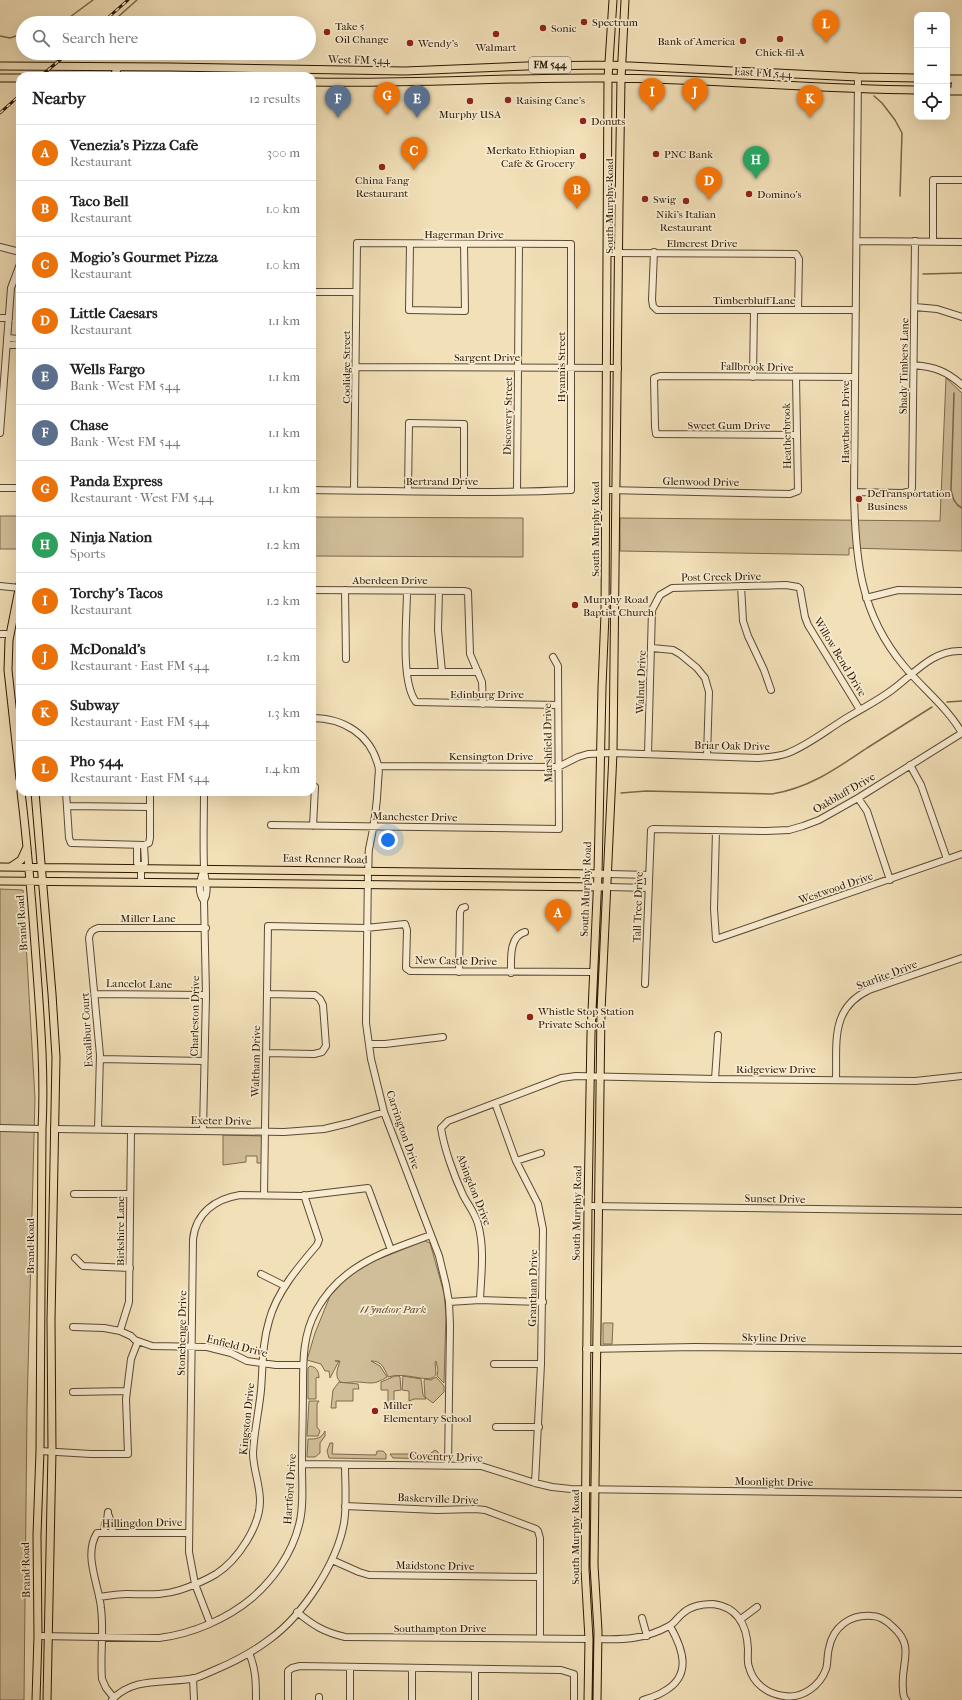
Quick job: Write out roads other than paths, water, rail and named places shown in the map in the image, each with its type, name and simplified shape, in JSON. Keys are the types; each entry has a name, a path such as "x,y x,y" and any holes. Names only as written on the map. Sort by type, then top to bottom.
{"main road":[{"name":"South Murphy Road","path":"588,1700 589,1639 585,1569 588,1206 590,1076 598,874 604,641 608,78 613,0"},
{"name":"South Murphy Road","path":"597,1700 598,1639 594,1565 601,1011 608,887 613,753 620,252 620,138 625,0"},
{"name":"West FM 544","path":"0,66 118,67 235,72"},
{"name":"West FM 544","path":"316,73 441,70 527,66 622,66"},
{"name":"East FM 544","path":"622,66 858,77 914,78"},
{"path":"116,72 118,67"},
{"path":"118,67 120,72"},
{"path":"441,70 441,81"},
{"path":"717,82 718,70"},
{"path":"0,78 16,78"},
{"name":"West FM 544","path":"316,82 363,83 608,78"},
{"name":"East FM 544","path":"608,78 858,89 914,90"},
{"path":"950,79 962,79"},
{"path":"955,91 955,85 962,85"},
{"path":"608,138 620,138"},
{"path":"608,186 620,186"},
{"path":"16,606 10,634 8,670 16,712"},
{"path":"604,641 615,642"},
{"name":"Brand Road","path":"22,796 40,1009 44,1096 42,1128 40,1451 37,1535 38,1636 36,1700"},
{"name":"Brand Road","path":"35,796 56,1057 51,1320 52,1451 47,1700"},
{"path":"3,867 14,865 21,860 27,845"},
{"name":"East Renner Road","path":"3,867 141,867 608,874"},
{"path":"0,881 608,887"},
{"path":"40,1009 53,1007"},
{"path":"42,1128 54,1129"},
{"path":"589,1639 598,1639"}],"street":[{"name":"Hawthorne Drive","path":"858,77 854,492 856,553 860,577 866,598 882,634 892,651 911,674 942,706 962,733"},
{"path":"933,241 933,180 962,180"},
{"path":"857,241 962,242"},
{"name":"Shady Timbers Lane","path":"854,492 903,493 911,491 913,484 915,241"},
{"name":"Hagerman Drive","path":"357,243 571,244"},
{"name":"Coolidge Street","path":"354,490 357,243"},
{"path":"410,244 410,310 465,311 464,244"},
{"name":"Discovery Street","path":"517,491 519,244"},
{"name":"Hyannis Street","path":"571,244 571,490"},
{"path":"0,247 16,251"},
{"name":"Elmcrest Drive","path":"607,253 654,252 796,254 799,259 798,310"},
{"name":"Timberbluff Lane","path":"654,252 652,300 653,306 661,310 856,310"},
{"path":"0,434 3,376 12,288 16,276"},
{"path":"316,292 356,292"},
{"path":"914,307 937,308 962,316"},
{"path":"753,377 754,310"},
{"path":"0,318 9,318"},
{"path":"7,342 16,340"},
{"path":"7,342 16,344"},
{"path":"914,365 930,366 943,370 962,385"},
{"name":"Sargent Drive","path":"356,367 618,368"},
{"name":"Fallbrook Drive","path":"663,435 656,434 654,427 654,378 660,376 855,378"},
{"name":"Heatherbrook","path":"795,491 798,491 796,378"},
{"path":"408,491 409,423 464,424 464,491"},
{"name":"Sweet Gum Drive","path":"663,435 796,435"},
{"path":"0,488 16,488"},
{"name":"Bertrand Drive","path":"316,490 571,490"},
{"name":"Glenwood Drive","path":"606,490 790,494 795,491"},
{"path":"0,586 16,587"},
{"path":"741,586 743,621 771,690"},
{"name":"Post Creek Drive","path":"652,610 660,595 672,588 795,586 800,589"},
{"name":"Willow Bend Drive","path":"800,589 808,625 860,710"},
{"name":"Aberdeen Drive","path":"316,590 464,590 468,592 470,654 478,672"},
{"path":"345,590 346,659"},
{"path":"866,598 898,590 962,591"},
{"path":"407,591 407,672 478,672 483,689 483,704"},
{"path":"439,591 438,644 442,672"},
{"name":"Walnut Drive","path":"648,754 652,610"},
{"path":"0,634 10,634"},
{"path":"652,648 673,650 698,668 705,678 709,692 707,756"},
{"name":"Briar Oak Drive","path":"601,754 613,753 758,758 777,757 807,743 892,690 911,674 943,653 962,651"},
{"name":"Marshfield Drive","path":"554,658 558,666 557,705 559,829"},
{"name":"Edinburg Drive","path":"407,672 410,687 416,702 557,705"},
{"name":"Carrington Drive","path":"316,718 334,720 353,728 370,745 379,766 378,798 369,851 367,885 366,1023 371,1059 384,1112 431,1235 444,1274 448,1302 448,1466"},
{"name":"Oakbluff Drive","path":"651,830 775,831 803,826 820,820 858,798 962,733"},
{"name":"Kensington Drive","path":"379,766 558,767 578,757 588,754 601,754"},
{"path":"910,765 921,785 947,859"},
{"path":"66,796 70,842 75,844 146,844"},
{"path":"141,882 141,867 145,863 146,844 150,838 150,796"},
{"name":"Charleston Drive","path":"203,1131 206,928 204,901 201,896 204,869 204,796"},
{"path":"313,826 315,796"},
{"path":"858,798 867,811 890,880"},
{"path":"67,806 150,807"},
{"name":"Manchester Drive","path":"271,825 559,829"},
{"name":"Tall Tree Drive","path":"645,984 651,830"},
{"name":"Westwood Drive","path":"716,830 714,909 716,939 962,854"},
{"path":"136,845 137,863 141,867"},
{"name":"East Renner Road","path":"608,874 649,875"},
{"path":"608,887 649,888"},
{"path":"459,972 460,912 462,908 465,907"},
{"name":"New Castle Drive","path":"268,926 366,928 404,924 407,930 406,968 410,971 511,973 593,972"},
{"name":"Waltham Drive","path":"264,1195 268,926"},
{"name":"Miller Lane","path":"92,931 98,928 206,928"},
{"name":"Excalibur Court","path":"92,931 89,938 96,994 100,1060 98,1129"},
{"path":"511,973 513,943 517,936 525,932"},
{"name":"Starlite Drive","path":"836,1079 838,1022 850,1002 860,994 869,990 962,958"},
{"name":"Lancelot Lane","path":"96,994 206,995"},
{"path":"266,1053 314,1054 322,1052 326,1046 324,1005 320,998 315,995 267,994"},
{"path":"715,1079 718,1035"},
{"path":"369,1044 385,1044 443,1037"},
{"path":"100,1060 204,1061"},
{"name":"Ridgeview Drive","path":"590,1076 915,1081 962,1076"},
{"name":"Abingdon Drive","path":"480,1300 482,1245 479,1228 472,1210 458,1184 441,1128 448,1121 561,1078 590,1076"},
{"name":"Grantham Drive","path":"495,1103 516,1161 534,1193 541,1216 544,1244 539,1427 535,1483"},
{"name":"Exeter Drive","path":"54,1129 265,1132 304,1131 324,1129 384,1112"},
{"path":"0,1128 42,1128"},
{"name":"Birkshire Lane","path":"120,1331 129,1302 131,1130"},
{"path":"516,1161 541,1153"},
{"name":"Stonehenge Drive","path":"210,1623 195,1584 190,1560 189,1533 193,1239 197,1223 210,1206 220,1200 240,1195 301,1196 368,1188 391,1250"},
{"path":"74,1194 130,1194"},
{"name":"Kingston Drive","path":"99,1597 125,1594 156,1595 180,1590 195,1584 217,1573 233,1559 249,1537 258,1514 260,1502 253,1463 253,1451 261,1388 264,1340 269,1319 285,1286 317,1245 318,1240 304,1195"},
{"name":"Sunset Drive","path":"588,1206 962,1212"},
{"name":"Hartford Drive","path":"38,1636 159,1638 172,1636 195,1630 229,1614 243,1605 263,1588 285,1559 300,1523 304,1348 315,1312 339,1280 353,1269 367,1260 431,1235"},
{"path":"75,1258 83,1266 130,1268"},
{"path":"261,1274 285,1286"},
{"path":"448,1302 480,1300 543,1302"},
{"name":"Enfield Drive","path":"73,1327 104,1328 120,1331 138,1341 152,1346 192,1346 216,1349 247,1361 303,1365"},
{"path":"40,1451 91,1454 128,1454 127,1391 131,1358 138,1341"},
{"name":"Skyline Drive","path":"586,1349 695,1347 962,1350"},
{"path":"494,1364 541,1364"},
{"path":"73,1392 127,1391"},
{"path":"496,1427 539,1427"},
{"name":"Coventry Drive","path":"302,1464 481,1466 552,1487 586,1489"},
{"path":"113,1699 137,1684 193,1678 225,1666 271,1639 284,1627 319,1584 332,1560 344,1523 345,1465"},
{"name":"Moonlight Drive","path":"586,1489 962,1494"},
{"name":"Baskerville Drive","path":"344,1506 438,1510 485,1510 538,1531 540,1538 540,1638"},
{"path":"104,1532 104,1523 107,1520 108,1512 113,1532"},
{"name":"Hillingdon Drive","path":"113,1699 102,1679 101,1609 93,1573 94,1538 97,1533 104,1532 189,1533"},
{"name":"Maidstone Drive","path":"332,1560 359,1572 369,1574 540,1577"},
{"path":"598,1639 624,1640 647,1636 670,1626 683,1612 692,1607 702,1604 714,1604 724,1607 741,1619 747,1638 748,1666 752,1674 763,1689 785,1697 803,1694 820,1682 826,1668 832,1636 842,1624 857,1616 874,1616 887,1621 900,1632 907,1651 902,1681 904,1698 906,1700"},
{"path":"741,1619 758,1607"},
{"name":"Southampton Drive","path":"297,1612 315,1627 329,1634 345,1637 589,1639"},
{"path":"642,1618 647,1636"},
{"path":"643,1700 663,1693 672,1687 682,1670 684,1660 682,1651 670,1626"},
{"path":"249,1653 254,1664 256,1675 256,1700"},
{"path":"288,1700 288,1671 292,1668 300,1666 561,1670 574,1674 574,1700"},
{"path":"350,1667 350,1700"},
{"path":"412,1668 412,1700"},
{"path":"475,1669 475,1700"},
{"path":"193,1678 194,1700"}],"waterway":[{"path":"71,16 93,0"},
{"path":"119,16 137,0"},
{"path":"0,36 10,38 16,36"},
{"path":"874,96 882,103 895,120 902,133 900,196"},
{"path":"923,274 962,273"},
{"path":"954,393 951,490 956,503 962,508"},
{"path":"947,702 962,701"},
{"path":"621,793 646,791 772,794 785,791 822,777 932,707"}],"railway":[{"path":"110,16 128,0"},
{"path":"46,72 60,60"},
{"path":"0,113 16,99"}],"place":[{"name":"Spectrum","path":"584,22"},
{"name":"Sonic","path":"543,28"},
{"name":"Take 5 Oil Change","path":"327,32"},
{"name":"Walmart","path":"496,34"},
{"name":"Chick-fil-A","path":"780,39"},
{"name":"Bank of America","path":"743,41"},
{"name":"Wendy's","path":"410,43"},
{"name":"Pho 544","path":"826,43"},
{"name":"Raising Cane's","path":"508,100"},
{"name":"Murphy USA","path":"470,101"},
{"name":"Torchy's Tacos","path":"652,111"},
{"name":"McDonald's","path":"695,111"},
{"name":"Panda Express","path":"387,115"},
{"name":"Chase","path":"338,118"},
{"name":"Wells Fargo","path":"417,118"},
{"name":"Subway","path":"810,118"},
{"name":"Donuts","path":"583,121"},
{"name":"PNC Bank","path":"656,154"},
{"name":"Merkato Ethiopian Cafe & Grocery","path":"583,156"},
{"name":"China Fang Restaurant","path":"382,167"},
{"name":"Mogio's Gourmet Pizza","path":"414,170"},
{"name":"Ninja Nation","path":"756,179"},
{"name":"Domino's","path":"749,194"},
{"name":"Swig","path":"645,199"},
{"name":"Little Caesars","path":"709,200"},
{"name":"Niki's Italian Restaurant","path":"686,201"},
{"name":"Taco Bell","path":"577,209"},
{"name":"DeTransportation Business","path":"859,499"},
{"name":"Murphy Road Baptist Church","path":"575,605"},
{"name":"Venezia's Pizza Cafe","path":"558,932"},
{"name":"Whistle Stop Station Private School","path":"530,1017"},
{"name":"Miller Elementary School","path":"375,1411"}],"park label":[{"name":"Wyndsor Park","path":"393,1309"}]}
